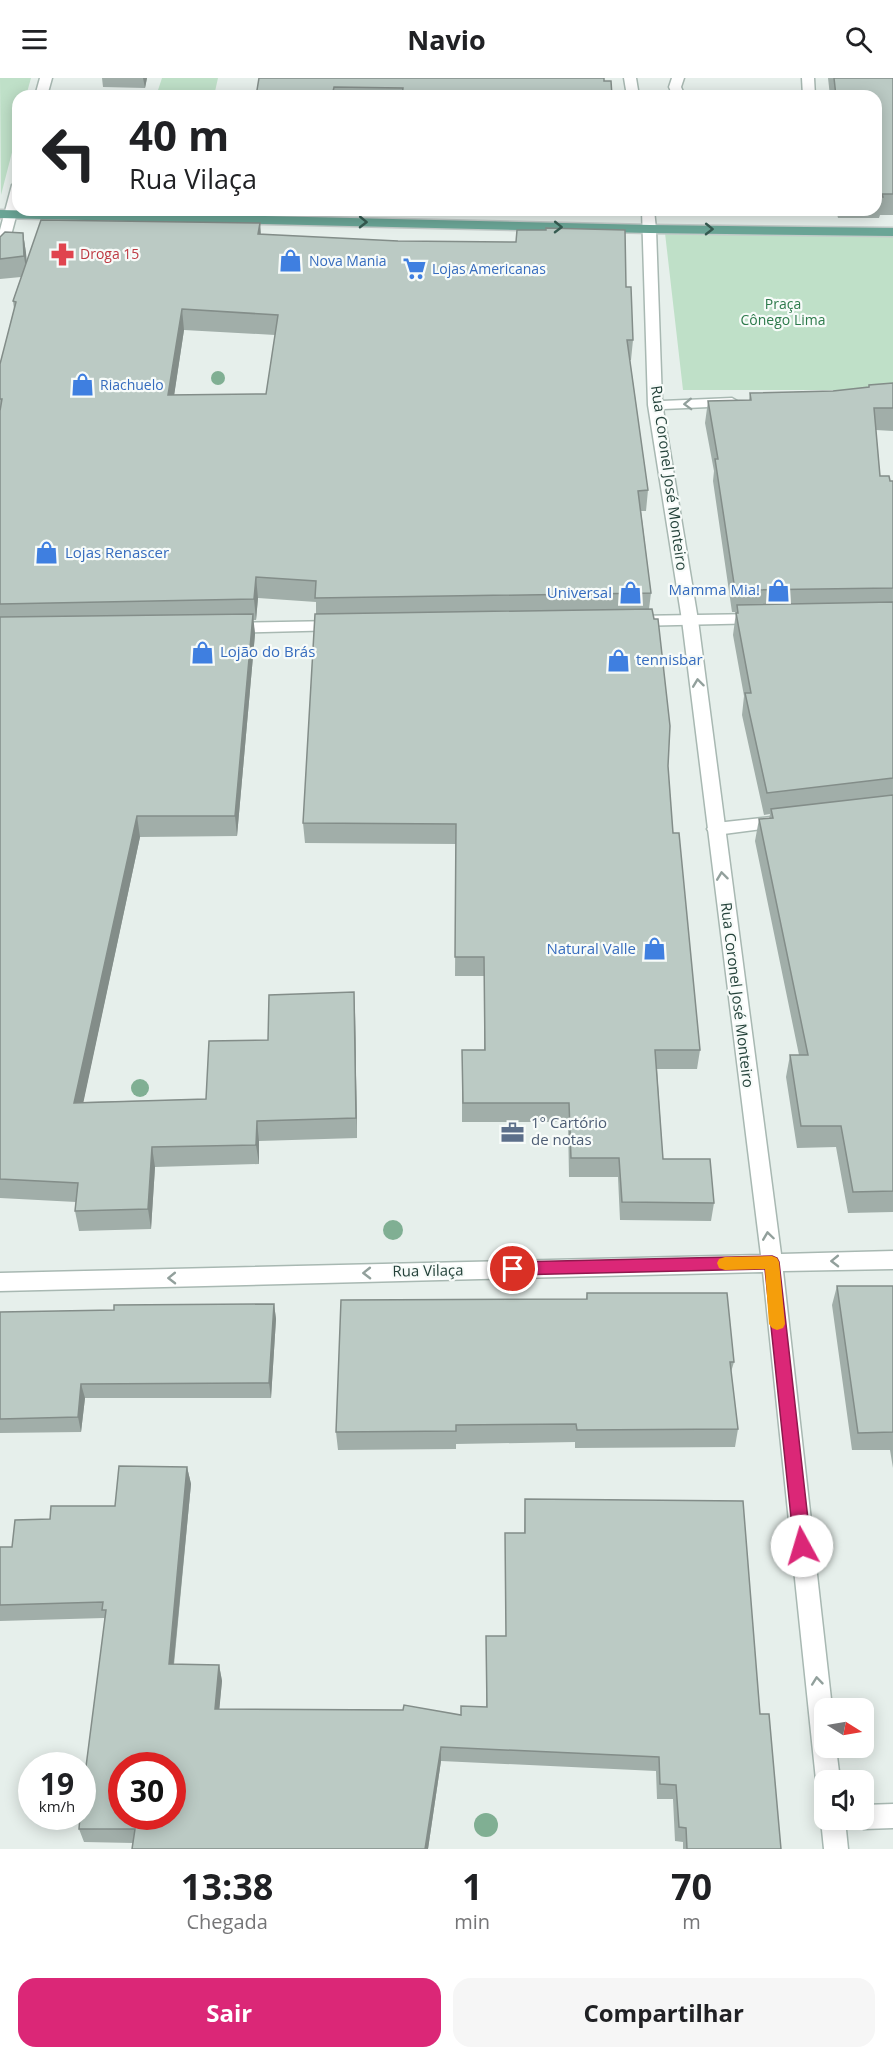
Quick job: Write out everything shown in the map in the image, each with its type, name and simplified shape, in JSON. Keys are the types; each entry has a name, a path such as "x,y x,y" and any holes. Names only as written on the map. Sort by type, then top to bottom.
{"main road":[{"path":"91,216 650,229 893,232"}],"street":[{"path":"0,254 5,214 12,198"},
{"name":"Rua Coronel José Monteiro","path":"649,216 655,405 690,620 772,1262 827,1770"},
{"path":"655,405 750,401"},
{"path":"619,621 774,619"},
{"path":"214,628 357,626"},
{"path":"716,829 799,819"},
{"name":"Rua Vilaça","path":"0,1282 893,1260"},
{"path":"874,1817 893,1816"},
{"path":"834,1830 836,1849"}],"green space":[{"path":"0,78 31,78 28,90 12,90 12,152 1,195"},
{"path":"162,78 218,78 215,90 158,90"},
{"name":"Praça Cônego Lima","path":"665,233 893,234 893,390 683,390"}],"building":[{"path":"259,78 604,78 604,81 611,81 612,90 403,90 403,88 334,87 333,90 257,90"},
{"path":"834,78 893,78 893,194 882,194 882,90 835,90"},
{"path":"41,220 260,223 258,234 398,241 516,242 517,230 546,230 546,228 625,230 626,287 631,287 633,340 627,340 648,490 638,491 651,593 315,598 316,581 256,577 254,599 0,604 0,411 2,399 0,399 0,364 16,302 13,301","holes":["182,309 278,315 266,394 168,395"]},
{"path":"5,232 23,233 24,256 0,259 0,237"},
{"path":"893,383 893,408 874,408 880,476 889,476 890,481 893,481 893,588 735,590 708,401 751,400 750,393 833,391"},
{"path":"893,602 893,778 767,793 745,693 751,693 736,613 738,613 737,605"},
{"path":"652,609 654,619 658,619 670,726 668,766 673,833 679,833 700,1050 655,1050 663,1159 710,1159 714,1203 622,1202 619,1158 571,1158 569,1103 463,1103 462,1050 485,1050 484,957 455,957 456,824 303,823 315,614"},
{"path":"253,614 235,816 137,816 74,1103 206,1099 209,1041 268,1040 269,995 354,992 356,1118 257,1121 256,1145 152,1147 148,1209 75,1211 78,1183 0,1179 0,617"},
{"path":"893,795 893,1191 853,1192 841,1126 801,1126 790,1055 808,1055 759,819 773,818 771,809"},
{"path":"837,1286 893,1286 893,1432 858,1433"},
{"path":"587,1293 727,1293 734,1362 730,1362 738,1429 577,1430 576,1424 456,1425 456,1431 336,1432 341,1300 587,1299"},
{"path":"274,1304 269,1383 81,1384 78,1417 0,1419 0,1312 114,1310 114,1305"},
{"path":"119,1466 187,1467 169,1664 219,1665 215,1709 403,1710 404,1705 461,1715 461,1706 487,1707 486,1636 506,1636 505,1533 525,1533 525,1499 743,1501 760,1714 769,1714 781,1849 687,1849 686,1828 679,1827 676,1785 660,1784 659,1757 441,1747 425,1849 132,1849 135,1830 186,1830 186,1752 108,1752 108,1829 96,1829 96,1752 88,1752 106,1610 102,1610 103,1602 0,1605 0,1547 12,1547 15,1520 50,1519 51,1506 115,1506"}],"slow traffic":[{"path":"725,1263 772,1262 777,1324"}],"place":[{"name":"Droga 15","path":"62,254"},
{"name":"Nova Mania","path":"291,261"},
{"name":"Lojas Americanas","path":"414,269"},
{"name":"Riachuelo","path":"82,385"},
{"name":"Lojas Renascer","path":"47,553"},
{"name":"Mamma Mia!","path":"778,590"},
{"name":"Universal","path":"630,593"},
{"name":"Lojão do Brás","path":"202,652"},
{"name":"tennisbar","path":"618,660"},
{"name":"Natural Valle","path":"654,949"},
{"name":"1° Cartório de notas","path":"513,1132"}],"route":[{"path":"513,1269 772,1262 802,1546"}]}
